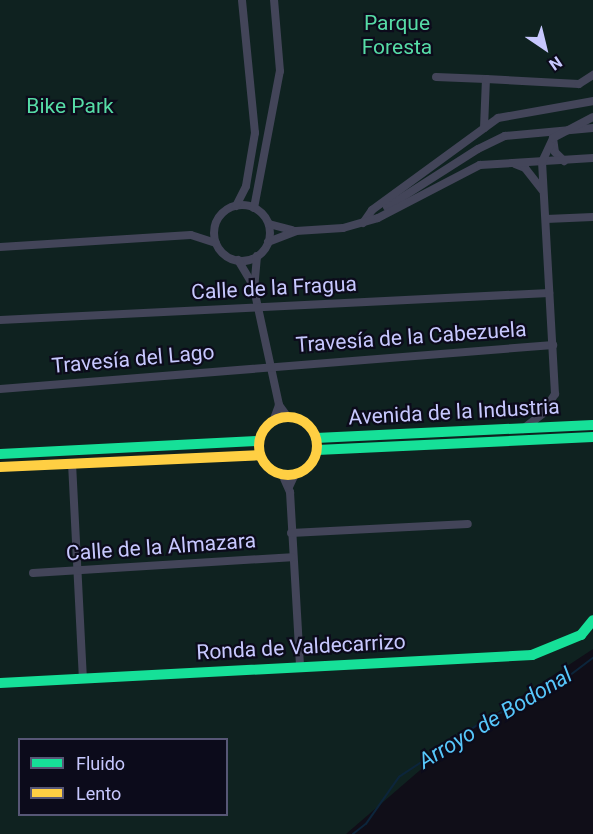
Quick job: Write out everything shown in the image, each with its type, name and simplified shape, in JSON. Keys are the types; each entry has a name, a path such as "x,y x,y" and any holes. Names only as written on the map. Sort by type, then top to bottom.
{"street":[{"path":"236,206 246,186 255,133 242,0"},
{"path":"254,208 280,71 274,0"},
{"path":"436,77 579,84 593,75"},
{"path":"484,128 486,79"},
{"path":"363,223 372,210 484,128 512,113 593,101"},
{"path":"521,431 542,414 555,394 543,162 553,138 593,117"},
{"path":"363,223 478,149 505,136 593,128"},
{"path":"553,138 555,153 564,161"},
{"path":"254,289 257,256 268,242 296,231 363,223 463,171 507,162 593,158"},
{"path":"507,162 525,168 544,194"},
{"path":"257,256 238,260 225,255 216,243 215,226 223,213 236,206 254,208 268,224 296,231"},
{"path":"546,219 593,217"},
{"path":"268,224 268,242"},
{"path":"0,247 191,235 215,226"},
{"path":"191,235 216,243"},
{"path":"238,260 254,289 279,405 287,416"},
{"name":"Calle de la Fragua","path":"0,320 549,293"},
{"name":"Travesía de la Cabezuela","path":"270,365 554,345"},
{"name":"Travesía del Lago","path":"0,389 270,365"},
{"path":"274,419 287,416 306,422 316,438 317,450 310,465 295,474 272,471 260,455 259,441 274,419 279,405"},
{"name":"Avenida de la Industria","path":"316,438 521,431 593,425"},
{"name":"Avenida de la Industria","path":"317,450 593,437"},
{"path":"0,454 259,441"},
{"path":"0,467 260,455"},
{"path":"72,463 83,679"},
{"path":"282,474 289,487 300,665"},
{"path":"289,487 295,474"},
{"path":"291,533 468,525"},
{"name":"Calle de la Almazara","path":"33,573 292,556"},
{"name":"Ronda de Valdecarrizo","path":"0,683 300,665 532,655 581,635 593,620"}],"green space":[{"path":"0,0 593,0 593,649 455,740 346,834 0,834"}],"waterway":[{"name":"Arroyo de Bodonal","path":"353,834 366,824 399,777 488,718 544,695 593,658"}],"traffic: fast":[{"path":"316,438 593,425"},
{"path":"317,450 593,437"},
{"path":"0,454 259,441"},
{"path":"0,683 532,655 581,635 593,620"}],"traffic: slow":[{"path":"282,417 294,417 309,425 317,440 317,446 317,452 309,467 294,475 282,475 267,467 259,452 259,440 267,425 282,417"},
{"path":"0,467 260,455"}],"park label":[{"name":"Parque Foresta","path":"397,35"},
{"name":"Bike Park","path":"70,106"}]}
